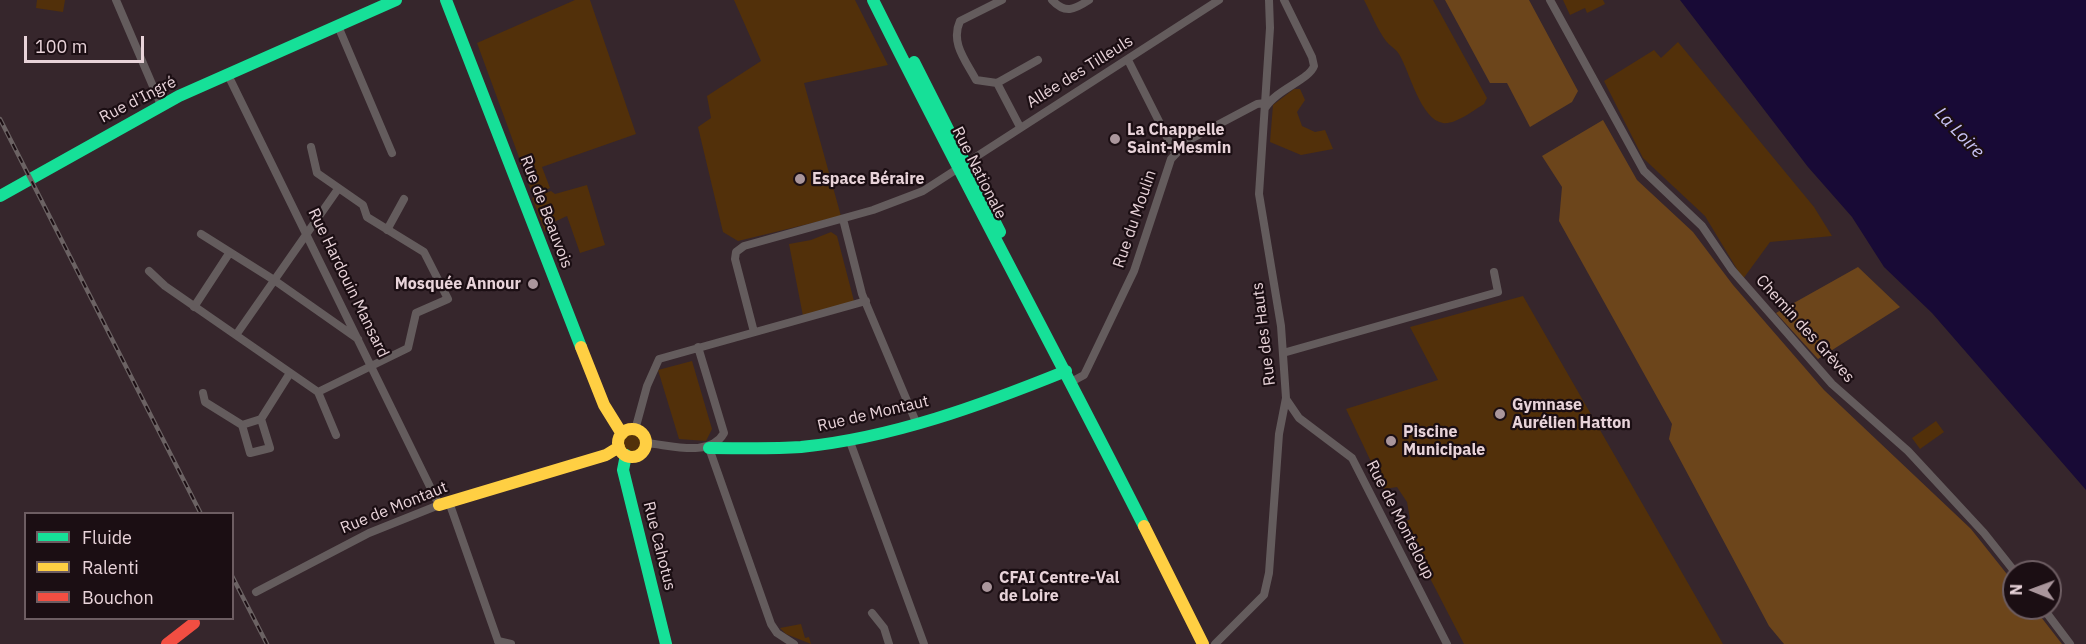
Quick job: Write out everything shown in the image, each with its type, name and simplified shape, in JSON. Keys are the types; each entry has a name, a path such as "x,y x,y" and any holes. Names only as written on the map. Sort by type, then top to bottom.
{"street":[{"path":"116,0 161,105"},
{"name":"Rue d'Ingré","path":"0,196 161,105 396,0"},
{"name":"Rue de Beauvois","path":"446,0 604,405 622,434"},
{"name":"Rue Nationale","path":"873,0 961,164"},
{"name":"Rue Nationale","path":"881,0 1203,644"},
{"path":"1002,0 960,21 955,33 956,42 976,80 997,83 1038,60"},
{"path":"1052,0 1060,9 1067,10 1074,10 1089,0"},
{"name":"Allée des Tilleuls","path":"754,332 736,266 736,252 744,246 873,210 923,191 961,164 1220,0"},
{"name":"Rue des Hauts","path":"1215,644 1264,595 1269,573 1279,434 1286,399 1283,353 1259,194 1271,11 1269,0"},
{"path":"1265,106 1272,97 1309,73 1314,66 1312,57 1284,0"},
{"name":"Chemin des Grèves","path":"1550,0 1644,171 1702,226 1732,270 1832,384 1908,451 1984,533 2005,560"},
{"path":"338,26 392,153"},
{"path":"1128,60 1175,153"},
{"name":"Rue Hardouin Mansard","path":"228,75 358,339 444,503 496,642"},
{"path":"997,83 1020,127"},
{"path":"1266,84 1272,89 1282,89"},
{"name":"Rue du Moulin","path":"1068,377 1084,375 1123,296 1175,153 1189,140 1257,104 1265,106"},
{"path":"311,147 317,173 363,205 367,217 424,252 448,299 416,313 408,348 318,392"},
{"path":"236,335 338,189"},
{"path":"387,230 404,199"},
{"path":"843,219 866,301 916,422"},
{"path":"201,234 274,280 358,339"},
{"path":"194,307 231,252"},
{"path":"149,272 194,307 318,392 336,435"},
{"path":"1283,353 1498,292 1494,272"},
{"path":"635,430 656,364 664,357 866,301"},
{"path":"698,347 724,433 719,441 709,448 771,624 777,633 791,643"},
{"path":"242,425 261,419 290,373"},
{"name":"Rue de Montaut","path":"646,443 709,448 772,449 849,439 916,422 1068,377"},
{"path":"203,393 205,402 242,425 250,453 270,448 261,419"},
{"name":"Rue de Monteloup","path":"1286,399 1299,418 1352,458 1447,644"},
{"path":"635,430 642,434 646,443 644,450 638,455 622,451 622,434 635,430"},
{"path":"849,439 924,644"},
{"name":"Rue de Montaut","path":"255,592 369,533 444,503 622,451"},
{"name":"Rue Cahotus","path":"622,451 623,470 666,644"},
{"path":"872,613 885,628 889,644"},
{"path":"2052,620 2070,644"},
{"path":"167,644 194,623"},
{"path":"496,642 511,644"}],"shaded area":[{"path":"37,0 65,0 63,12 36,8"},
{"path":"575,0 590,0 636,134 542,167 550,188 533,195 520,163 523,162 520,160 477,43"},
{"path":"734,0 855,0 888,65 804,83 841,216 738,241 723,232 698,127 711,118 707,96 761,61"},
{"path":"1364,0 1433,0 1487,98 1484,104 1453,122 1443,123 1435,120 1416,94 1399,54 1383,36"},
{"path":"1445,0 1529,0 1578,91 1572,102 1530,127 1507,83 1490,83"},
{"path":"1563,0 1603,0 1605,4 1587,13 1585,8 1570,15"},
{"path":"1678,42 1814,207 1832,236 1770,242 1743,279 1705,216 1643,158 1604,81 1654,50 1661,58"},
{"path":"1294,89 1300,89 1305,100 1297,112 1302,126 1315,132 1325,130 1333,149 1301,155 1270,142 1273,105"},
{"path":"1603,120 1637,180 1693,232 1733,285 1824,390 1971,529 2002,568 2002,620 2043,620 2062,644 1784,644 1769,626 1669,439 1672,424 1559,221 1562,187 1542,156"},
{"path":"587,185 605,245 580,253 567,216 554,222 556,228 545,232 532,198 551,191 555,194"},
{"path":"831,232 837,236 854,301 803,316 789,244 811,240"},
{"path":"1858,267 1900,307 1818,359 1776,313"},
{"path":"1523,296 1723,644 1464,644 1402,524 1410,519 1407,502 1397,487 1384,489 1346,409 1438,380 1410,327"},
{"path":"692,361 712,429 706,441 679,439 658,370"},
{"path":"1936,421 1944,432 1920,449 1912,438"},
{"path":"633,433 640,436 643,443 640,450 633,453 626,450 623,443 626,436"},
{"path":"801,624 805,638 809,637 811,644 786,634 780,628"}],"water":[{"name":"La Loire","path":"1680,0 2086,0 2086,490 1932,313 1884,267 1852,217 1808,167"}],"railway":[{"path":"0,119 200,512"},
{"path":"234,580 267,644"}],"traffic: fast":[{"path":"0,196 179,96 396,0"},
{"path":"446,0 581,347"},
{"path":"873,0 1144,526"},
{"path":"914,62 1000,232"},
{"path":"709,448 801,447 869,436 969,408 1066,371"},
{"path":"626,455 623,470 666,644"}],"traffic: slow":[{"path":"581,347 604,405 622,434"},
{"path":"632,429 642,433 646,443 642,453 632,457 622,453 618,443 622,433 632,429"},
{"path":"439,505 606,455 619,447"},
{"path":"1144,526 1203,644"}],"traffic: jam":[{"path":"167,644 194,623"}],"place":[{"name":"La Chappelle Saint-Mesmin","path":"1115,139"},
{"name":"Espace Béraire","path":"800,179"},
{"name":"Mosquée Annour","path":"533,284"},
{"name":"Gymnase Aurélien Hatton","path":"1500,414"},
{"name":"Piscine Municipale","path":"1391,441"},
{"name":"CFAI Centre-Val de Loire","path":"987,587"}]}
